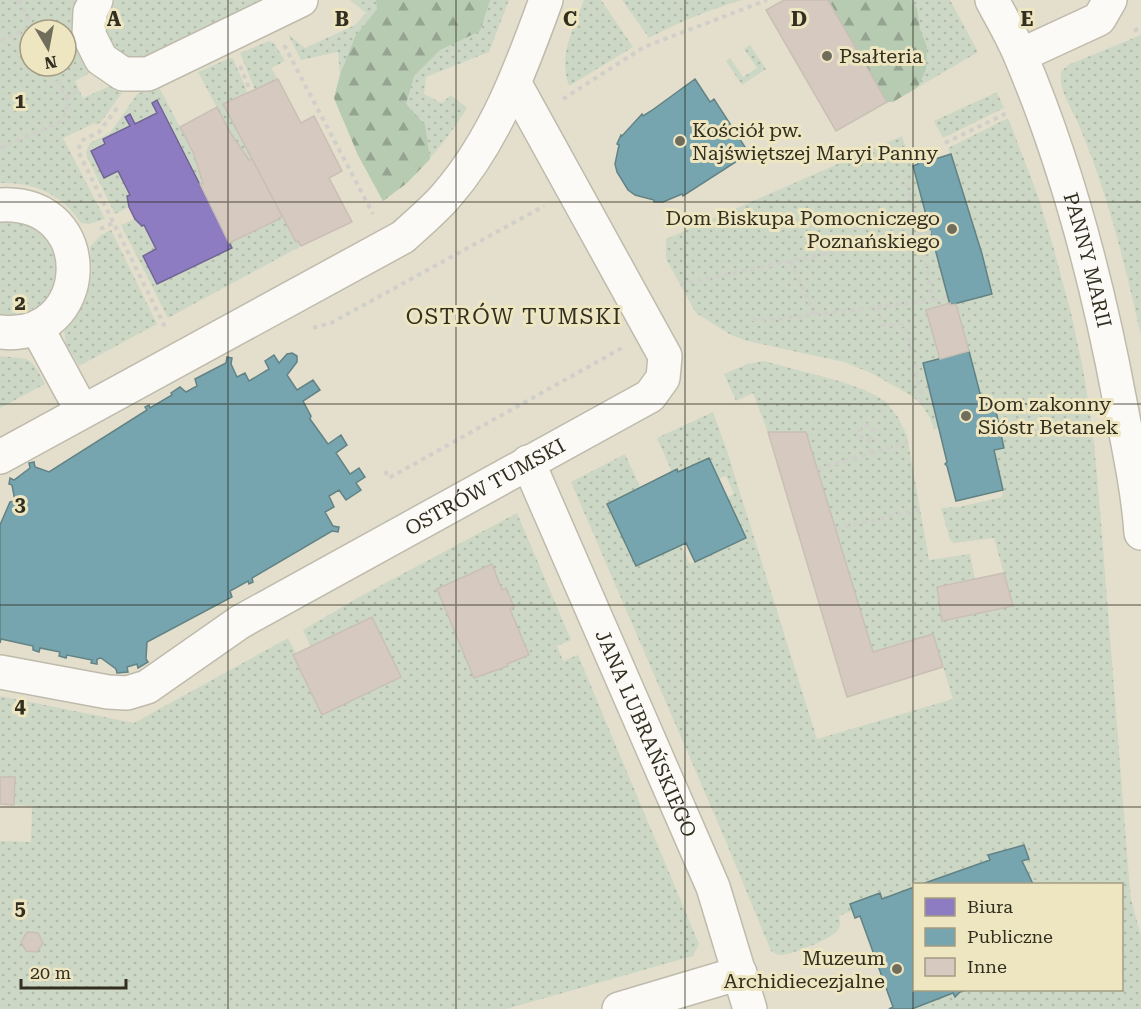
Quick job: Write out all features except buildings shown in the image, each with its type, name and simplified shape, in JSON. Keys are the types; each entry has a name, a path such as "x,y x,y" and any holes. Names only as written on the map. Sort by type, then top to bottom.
{"street":[{"path":"96,0 90,12 88,35 101,59 123,74 148,74 301,0"},
{"path":"0,457 402,237 446,196 477,155 515,84 546,0"},
{"name":"PANNY MARII","path":"992,0 1021,55 1069,184 1094,273 1139,506 1141,533"},
{"path":"1021,55 1099,19 1110,0"},
{"name":"OSTRÓW TUMSKI","path":"0,672 108,692 126,693 147,687 240,622 650,396 663,378 665,356 515,84"},
{"path":"0,205 17,204 40,212 59,226 71,247 75,270 69,294 56,314 37,328 13,333 0,332"},
{"path":"37,328 82,411"},
{"name":"JANA LUBRAŃSKIEGO","path":"528,462 713,887 750,1009"},
{"path":"619,1009 740,973"}],"path":[{"path":"19,0 28,18"},
{"path":"560,101 644,47 768,0"},
{"path":"0,41 18,34"},
{"path":"281,38 374,216"},
{"path":"0,148 62,121 69,104 56,78"},
{"path":"65,97 80,90"},
{"path":"119,105 99,132 81,141 78,151 167,330"},
{"path":"945,143 1012,111"},
{"path":"906,177 933,300"},
{"path":"680,284 931,232"},
{"path":"791,261 814,315"},
{"path":"752,320 814,315 948,297"},
{"path":"879,307 882,325 905,325 922,397 921,404"},
{"path":"385,471 389,478 652,332"},
{"path":"868,439 872,452"},
{"path":"818,469 908,442"},
{"path":"836,529 920,509"}],"green space":[{"path":"0,0 79,0 93,71 75,81 83,98 110,86 124,90 101,122 63,138 105,219 89,224 81,223 56,197 36,188 0,183"},
{"path":"115,0 285,0 145,62 122,56 108,42 105,22 108,11"},
{"path":"350,0 509,0 489,52 426,77 424,94 442,103 451,95 467,108 430,159 383,201 358,155 334,98 340,75 338,52 301,60 288,34 305,48 355,25 366,13"},
{"path":"376,0 490,0 480,31 440,50 414,76 406,104 425,125 430,159 407,183 383,201 358,155 334,98 340,75 355,37 377,9"},
{"path":"584,0 601,0 633,47 569,86 565,64 566,53"},
{"path":"622,0 742,0 694,17 649,38"},
{"path":"828,0 950,0 978,52 893,102 887,102"},
{"path":"828,0 911,0 917,9 920,29 927,47 926,69 918,87 893,102 887,102"},
{"path":"1141,35 1141,336 1122,255 1106,201 1078,123 1063,91 1061,72 1068,65"},
{"path":"269,41 274,43 285,61 271,68 278,79 255,90 240,53"},
{"path":"750,45 766,69 742,85 726,61 730,58 743,77 757,68 744,49"},
{"path":"230,58 233,59 248,93 223,104 252,159 249,160 231,134 198,72"},
{"path":"160,89 193,152 203,183 200,184 157,100 152,103 157,113 135,124 130,115 125,116 130,126 104,140 105,144 91,151 104,178 118,171 130,195 127,196 129,207 115,214 86,152 90,143 110,133 138,93"},
{"path":"997,92 1004,108 943,138 934,121"},
{"path":"1008,118 1038,196 1071,313 1093,432 1131,899 1141,936 1141,1009 912,1009 953,993 955,997 964,991 1123,991 1123,883 1033,883 1022,861 1028,859 1024,845 988,855 990,860 925,883 913,883 913,887 839,916 838,930 811,946 785,955 771,951 571,482 625,454 640,487 637,488 638,491 608,505 636,566 681,545 690,564 746,539 727,497 734,494 726,476 719,479 677,470 672,472 657,438 713,412 817,739 953,699 933,634 873,652 806,433 768,432 753,393 736,401 724,374 747,364 764,361 839,381 865,390 885,401 898,417 907,436 929,560 970,554 975,579 937,587 942,621 1013,606 994,538 954,543 950,540 941,508 959,507 1002,497 1003,490 994,450 1004,447 994,403 983,405 956,304 991,294 982,254 948,148"},
{"path":"902,136 924,200 950,303 927,310 940,359 923,363 939,428 934,429 921,404 912,396 871,373 844,362 747,341 731,335 696,313 666,259 666,239"},
{"path":"282,216 296,242 298,241 301,246 168,318 121,225 135,219 142,226 144,225 156,249 143,256 157,283 232,248 229,243 275,222"},
{"path":"10,218 36,227 46,234 55,250 58,269 56,280 44,300 35,308 12,315 0,314 0,220"},
{"path":"111,230 157,324 79,366 66,344 64,331 86,299 92,272 90,247 101,235"},
{"path":"0,356 28,360 36,368 45,384 0,408"},
{"path":"517,513 571,640 557,646 563,661 578,655 699,944 693,956 506,1009 0,1009 0,841 31,842 32,806 14,805 15,778 0,777 0,696 134,723 288,638 296,654 293,656 322,715 401,676 372,618 311,647 303,630 361,596"}],"place":[{"name":"Psałteria","path":"827,56"},
{"name":"Kościół pw. Najświętszej Maryi Panny","path":"680,141"},
{"name":"Dom Biskupa Pomocniczego Poznańskiego","path":"952,229"},
{"name":"Dom zakonny Sióstr Betanek","path":"966,416"},
{"name":"Muzeum Archidiecezjalne","path":"897,969"}],"district":[{"name":"OSTRÓW TUMSKI","path":"514,316"}]}
